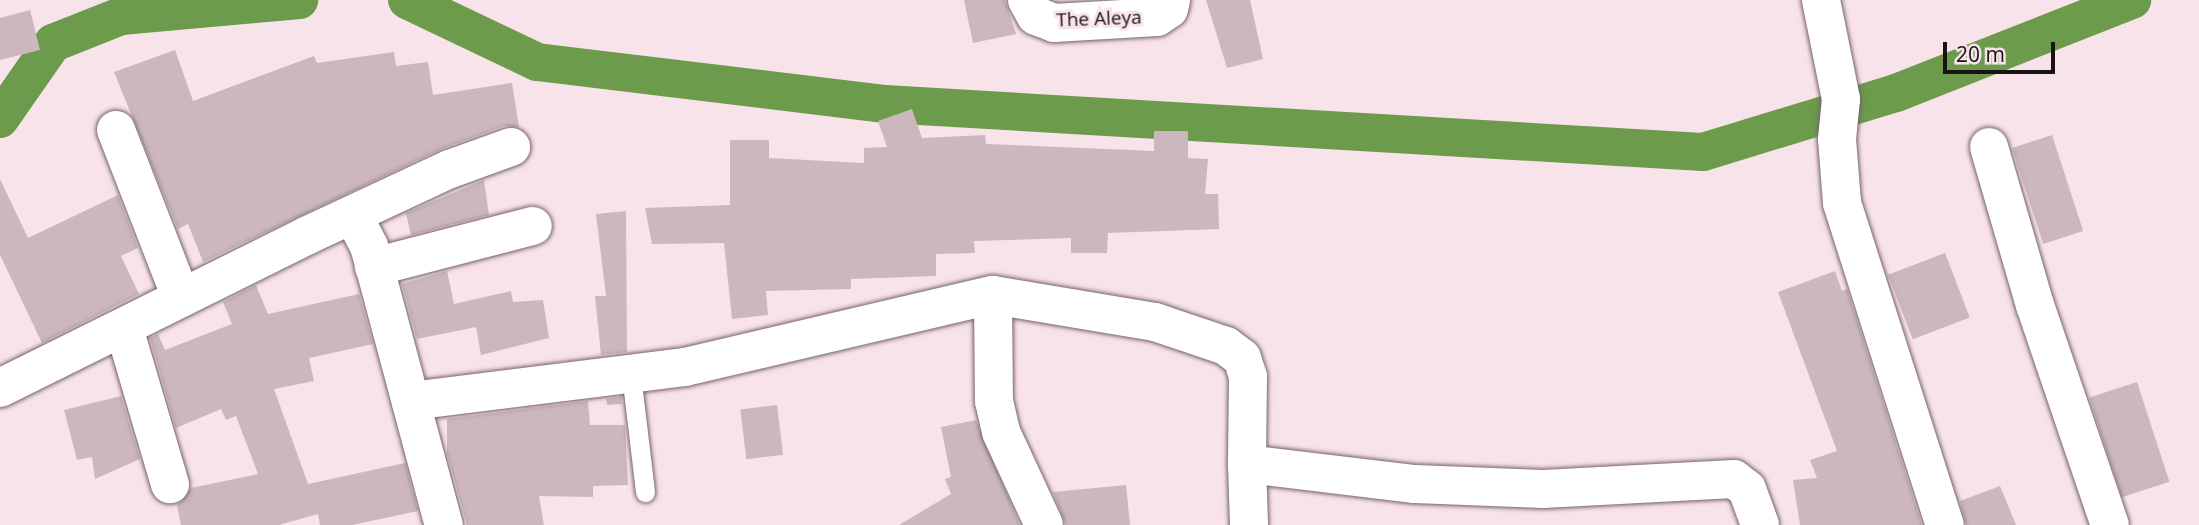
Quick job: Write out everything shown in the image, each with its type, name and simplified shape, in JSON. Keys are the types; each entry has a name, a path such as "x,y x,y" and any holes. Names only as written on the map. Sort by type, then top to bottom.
{"street":[{"name":"The Aleya","path":"1027,0 1036,16 1054,23 1157,17 1169,9 1171,0"},
{"path":"1821,0 1841,99 1837,139 1842,203 1945,525"},
{"path":"116,130 181,298"},
{"path":"0,388 450,169 511,147"},
{"path":"1989,147 2035,305 2110,525"},
{"path":"353,215 374,267 444,525"},
{"path":"374,267 533,226"},
{"path":"411,401 685,367 993,295 1155,322 1226,346 1242,358 1248,377 1249,525"},
{"path":"993,295 994,401 1001,432 1044,525"},
{"path":"124,328 170,484"},
{"path":"1247,464 1415,484 1530,488 1734,479 1747,489 1760,525"}],"lane":[{"path":"631,374 645,492"}],"building":[{"path":"964,0 1005,0 1016,34 973,43"},
{"path":"1206,0 1250,0 1263,59 1227,68"},
{"path":"30,10 40,50 0,60 0,18"},
{"path":"175,50 193,101 314,56 317,63 394,52 396,66 428,62 433,95 512,83 519,127 504,126 441,149 203,262 188,224 178,229 114,72"},
{"path":"912,109 922,138 985,135 986,144 1154,151 1154,131 1188,131 1188,158 1208,159 1205,194 1218,194 1219,229 1108,233 1107,253 1071,253 1071,238 974,241 975,253 936,254 936,276 851,279 851,289 766,291 768,315 732,319 724,243 652,244 645,208 730,205 730,140 769,140 769,158 864,163 864,148 887,147 878,121"},
{"path":"2052,135 2083,231 2043,244 2012,148"},
{"path":"0,179 28,238 118,195 138,248 121,256 139,294 42,343 0,255"},
{"path":"484,180 489,215 411,235 406,213"},
{"path":"626,211 627,352 601,355 595,296 606,296 596,214"},
{"path":"1945,253 1970,317 1913,339 1888,275"},
{"path":"447,271 454,304 511,291 513,302 543,300 549,338 481,355 476,327 417,339 402,284"},
{"path":"1835,271 1842,291 1847,289 1922,525 1800,525 1793,480 1817,478 1810,460 1837,451 1778,292"},
{"path":"256,285 268,314 359,294 373,344 309,358 314,381 274,389 308,484 405,463 418,511 352,525 320,525 318,514 279,525 181,525 177,505 191,488 258,474 236,416 226,420 221,409 176,428 150,338 158,334 165,350 232,324 223,302"},
{"path":"2137,382 2169,482 2122,497 2089,397"},
{"path":"121,396 140,459 95,479 92,457 77,460 64,410"},
{"path":"621,397 622,404 607,405 606,399"},
{"path":"588,401 590,425 625,425 628,485 593,486 593,497 539,496 544,525 467,525 447,453 447,419"},
{"path":"777,405 783,455 746,459 740,410"},
{"path":"976,420 1020,525 899,525 951,494 945,479 951,477 941,427"},
{"path":"1126,485 1130,525 1066,525 1053,492"},
{"path":"2000,486 2016,525 1966,525 1960,501"}],"waterway":[{"path":"0,119 53,43 121,16 299,0"},
{"path":"407,0 537,62 885,104 1703,152 1896,93 2132,0"}]}
